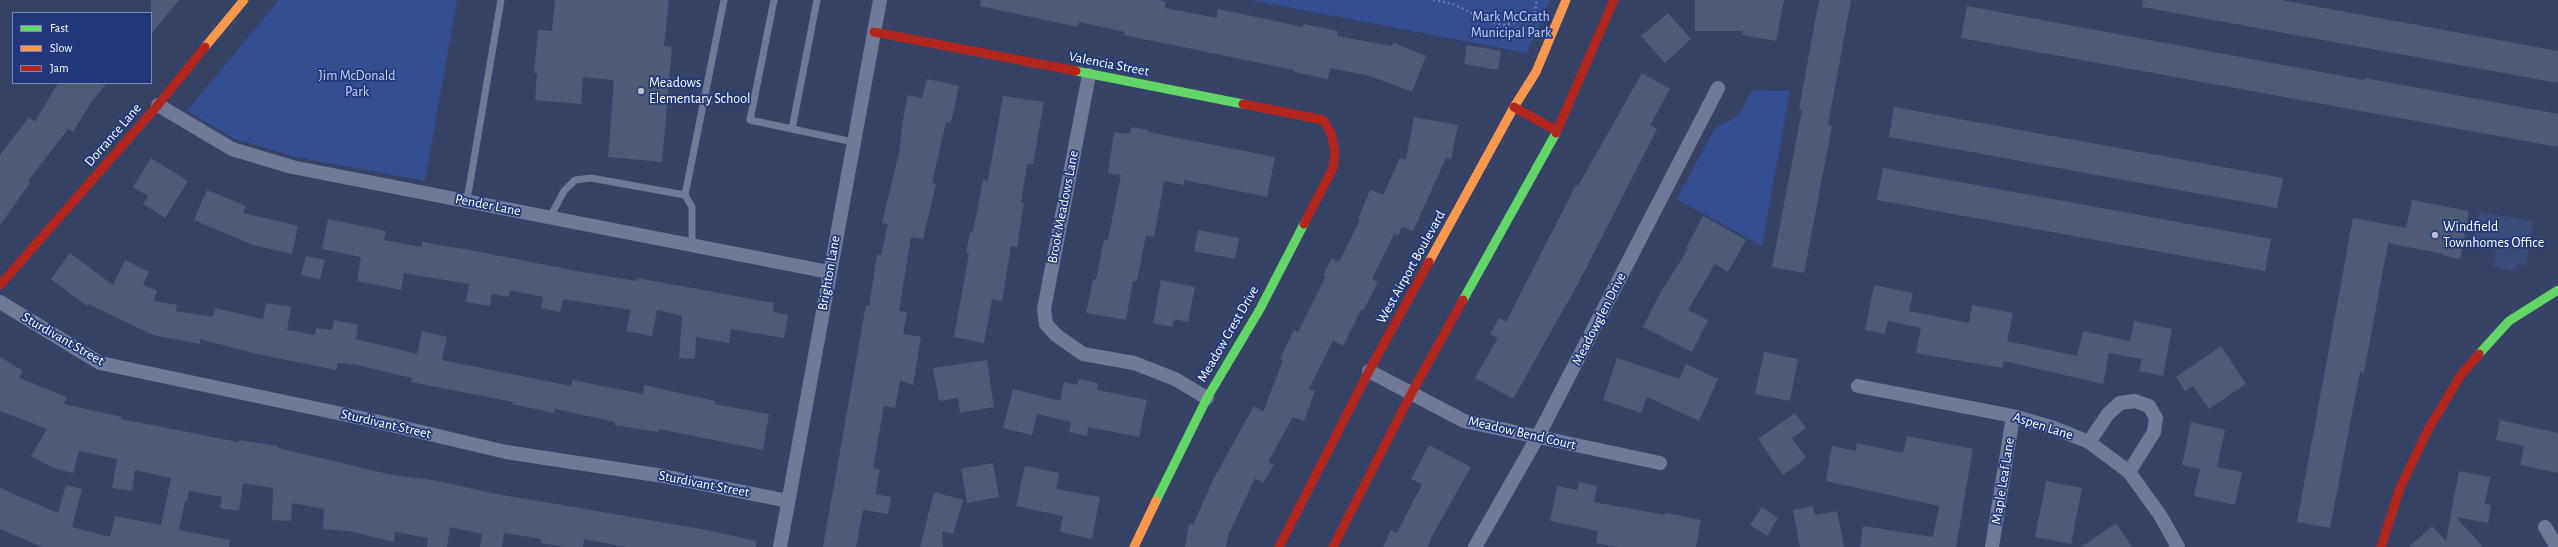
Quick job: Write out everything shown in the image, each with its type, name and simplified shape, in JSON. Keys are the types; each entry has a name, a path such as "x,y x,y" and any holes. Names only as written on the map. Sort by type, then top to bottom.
{"street":[{"name":"Dorrance Lane","path":"0,285 158,105 244,0"},
{"name":"Brighton Lane","path":"780,547 829,272 880,0"},
{"name":"West Airport Boulevard","path":"1278,547 1369,372 1514,107 1536,72 1566,0"},
{"path":"1333,547 1411,394 1557,132 1614,0"},
{"name":"Valencia Street","path":"874,32 1311,117 1323,120 1331,133"},
{"name":"Brook Meadows Lane","path":"1089,75 1044,309 1046,324 1056,335 1083,354 1134,363 1175,379 1207,398"},
{"name":"Meadowglen Drive","path":"1475,547 1538,438 1718,88"},
{"name":"Pender Lane","path":"158,105 232,149 292,167 829,272"},
{"path":"1514,107 1557,132"},
{"name":"Meadow Crest Drive","path":"1134,547 1207,398 1260,309 1333,168 1335,151 1331,133"},
{"path":"2381,547 2400,488 2429,428 2461,376 2510,321 2558,290"},
{"name":"Sturdivant Street","path":"0,302 100,363 358,418 506,452 663,476 788,501"},
{"name":"Meadow Bend Court","path":"1369,372 1464,421 1660,463"},
{"name":"Aspen Lane","path":"1858,386 2013,416 2054,428 2089,442 2130,472 2160,515 2178,547"},
{"path":"2089,442 2108,414 2120,403 2135,401 2148,406 2156,418 2154,432 2130,472"},
{"name":"Maple Leaf Lane","path":"1992,547 2013,416"},
{"path":"2545,527 2557,547"}],"lane":[{"path":"467,200 501,0"},
{"path":"692,245 692,207 685,195 724,0"},
{"path":"774,0 750,120 854,142"},
{"path":"792,129 817,0"},
{"path":"550,217 564,191 576,180 591,178 685,195"}],"path":[{"path":"1433,0 1453,4 1490,22 1506,25 1534,16 1537,0"}],"green space":[{"name":"Jim McDonald Park","path":"279,0 457,0 425,181 292,156 233,138 187,111"},
{"name":"Mark McGrath Municipal Park","path":"1251,0 1550,0 1527,53"},
{"path":"1752,90 1790,91 1762,246 1677,199 1715,128 1734,118 1742,110"}],"shaded area":[{"path":"2479,212 2534,221 2526,266 2517,264 2515,271 2493,267 2496,251 2473,247"}],"building":[{"path":"151,0 179,0 152,33"},
{"path":"555,0 669,0 664,46 672,47 662,162 608,157 614,80 583,77 581,104 535,100 537,73 534,73 538,30 552,31"},
{"path":"981,0 1159,0 1166,2 1165,8 1217,18 1218,9 1303,27 1303,24 1338,31 1337,36 1392,46 1394,43 1426,56 1412,92 1370,76 1330,68 1328,79 1294,72 1294,70 1124,35 1125,32 1079,22 1078,27 980,6"},
{"path":"1695,0 1784,0 1776,41 1742,35 1743,31 1695,31"},
{"path":"1819,0 1851,0 1828,125 1832,126 1804,273 1772,267 1802,110 1799,109"},
{"path":"2143,0 2281,0 2558,51 2558,83 2142,7"},
{"path":"1967,6 2364,80 2365,78 2558,114 2558,147 1961,38"},
{"path":"1668,13 1691,39 1665,63 1641,36"},
{"path":"1467,45 1501,51 1498,70 1464,64"},
{"path":"1642,73 1670,89 1650,125 1657,129 1580,280 1513,399 1475,378 1498,338 1490,334 1499,318 1506,322 1576,185 1578,186"},
{"path":"927,79 959,86 951,123 946,122 932,183 936,184 923,239 911,237 899,311 907,312 903,334 921,337 913,385 900,380 895,408 884,406 873,468 880,470 875,494 891,497 888,514 863,510 856,547 823,547 866,305 869,306 877,255 881,255 888,224 882,223 899,153 908,95 922,98"},
{"path":"57,84 106,84 92,101 73,132 68,129 28,181 30,183 0,225 0,155 29,117 35,122"},
{"path":"1003,96 1044,102 1033,164 1027,164 1021,203 1024,203 1017,247 1011,246 1002,301 992,299 984,343 954,337 969,253 966,252 970,232 973,232 983,180 988,181"},
{"path":"1894,107 2283,178 2277,208 1889,137"},
{"path":"1414,117 1458,125 1451,159 1446,158 1413,231 1402,227 1398,236 1394,234 1372,279 1378,282 1363,311 1361,310 1343,346 1333,340 1309,389 1315,391 1304,421 1293,417 1268,462 1274,465 1263,483 1255,478 1228,536 1226,547 1185,547 1189,524 1193,525 1213,480 1254,406 1263,412 1283,360 1280,359 1294,330 1298,332 1326,276 1323,275 1332,258 1339,262 1360,220 1358,219 1370,190 1383,195 1400,158 1406,160"},
{"path":"1131,127 1148,130 1148,132 1275,157 1267,197 1184,180 1184,185 1164,181 1154,237 1146,235 1137,281 1133,281 1126,320 1086,313 1093,279 1096,280 1104,240 1108,240 1121,175 1108,173 1114,132 1130,134"},
{"path":"151,158 188,181 165,218 143,204 148,196 133,187"},
{"path":"1883,168 2271,239 2265,271 1877,200"},
{"path":"207,190 246,206 243,213 298,226 292,254 253,245 194,220"},
{"path":"2412,200 2469,211 2460,259 2443,256 2444,254 2388,243 2364,373 2360,372 2330,528 2297,522 2353,218 2406,228"},
{"path":"1703,216 1746,240 1728,272 1715,264 1688,310 1708,320 1692,352 1643,327 1659,295 1688,249 1686,248"},
{"path":"328,219 386,231 384,240 422,247 422,242 582,272 637,281 637,278 774,303 773,312 788,315 784,338 731,329 729,343 696,337 695,359 679,358 682,316 657,310 652,336 626,331 631,310 563,299 560,312 541,308 543,297 510,290 509,297 492,294 490,306 466,302 469,284 404,273 401,290 357,281 361,257 322,249"},
{"path":"1198,230 1239,238 1235,259 1194,251"},
{"path":"70,253 113,285 125,260 149,272 143,285 157,291 153,301 177,305 176,311 213,317 215,308 263,319 266,303 291,307 287,330 315,335 316,328 332,330 334,320 358,325 356,339 417,354 422,331 447,337 442,360 571,386 572,380 643,394 644,385 715,401 714,404 769,414 763,450 659,429 658,432 614,425 615,422 555,409 554,413 512,404 513,402 411,382 412,378 352,364 338,363 336,370 257,354 200,339 200,344 153,335 88,304 87,306 51,279"},
{"path":"306,256 325,260 320,279 301,275"},
{"path":"1161,280 1195,287 1188,322 1174,319 1172,327 1153,323"},
{"path":"1874,285 1913,293 1909,311 1969,323 1972,305 2013,313 2007,341 2077,356 2083,331 2130,341 2134,321 2172,329 2163,376 2139,371 2142,359 2109,353 2103,384 2004,361 2002,368 1916,353 1921,328 1888,321 1885,334 1865,330"},
{"path":"2221,346 2246,384 2209,409 2193,386 2185,391 2176,377"},
{"path":"1764,352 1798,359 1790,401 1755,394"},
{"path":"0,357 23,371 19,378 67,397 64,404 122,417 121,419 238,442 239,440 278,446 278,448 392,475 433,480 497,494 707,530 756,541 756,547 625,547 584,539 583,547 566,547 541,543 541,539 504,533 502,547 480,547 482,534 450,527 447,547 427,547 428,538 395,532 394,542 348,531 323,529 324,509 292,503 291,521 272,520 273,488 243,483 239,511 220,508 222,497 189,491 187,502 185,501 179,530 230,540 229,547 42,547 0,529 0,488 58,513 66,485 82,489 72,527 110,537 115,516 161,525 171,478 135,470 132,491 112,488 117,459 79,451 73,473 53,468 31,456 47,429 0,411"},
{"path":"1617,358 1679,379 1686,364 1718,379 1699,421 1647,397 1641,413 1603,400"},
{"path":"987,360 994,407 960,413 958,398 939,401 933,368"},
{"path":"1079,379 1098,383 1097,390 1147,400 1139,437 1088,427 1087,436 1069,432 1071,422 1037,414 1032,435 1003,428 1013,389 1060,401 1064,382 1077,385"},
{"path":"1795,413 1806,428 1792,438 1806,458 1783,475 1758,439"},
{"path":"2500,420 2558,433 2558,473 2520,465 2524,446 2496,440"},
{"path":"2191,422 2225,430 2217,467 2242,472 2235,505 2194,496 2200,469 2182,465"},
{"path":"1907,436 1973,449 1956,547 1860,547 1863,526 1933,537 1939,506 1826,481 1832,446 1856,451 1857,443 1903,453"},
{"path":"1429,445 1471,467 1431,538 1428,547 1383,547 1391,530 1397,533 1422,484 1411,479"},
{"path":"993,463 999,497 967,503 961,469"},
{"path":"1025,466 1059,473 1056,489 1100,497 1092,539 1060,532 1063,516 1016,506"},
{"path":"2459,471 2490,477 2485,504 2491,505 2488,523 2456,517 2483,547 2409,547 2432,526 2446,541"},
{"path":"2046,481 2082,488 2071,544 2035,537"},
{"path":"1579,482 1597,486 1594,502 1701,520 1696,547 1617,547 1596,543 1598,531 1550,521 1557,486 1577,490"},
{"path":"934,492 963,500 953,534 942,531 943,547 920,547"},
{"path":"1813,506 1815,515 1837,511 1844,547 1800,547 1793,510"},
{"path":"1762,507 1778,518 1767,536 1750,525"},
{"path":"2116,523 2132,547 2081,547"}],"traffic: fast":[{"path":"1076,71 1243,104"},
{"path":"1463,300 1556,133"},
{"path":"1156,501 1207,398 1260,309 1304,224"},
{"path":"2479,354 2509,321 2558,290"}],"traffic: slow":[{"path":"205,47 244,0"},
{"path":"1429,262 1514,107 1536,72 1566,0"},
{"path":"1134,547 1156,501"}],"traffic: jam":[{"path":"1556,133 1614,0"},
{"path":"874,32 1076,71"},
{"path":"0,285 158,105 205,47"},
{"path":"1243,104 1323,120 1331,133 1335,151 1333,168 1304,224"},
{"path":"1514,107 1557,131"},
{"path":"1279,547 1369,371 1429,262"},
{"path":"1333,547 1411,394 1463,300"},
{"path":"2381,547 2400,488 2429,428 2461,375 2479,354"}],"place":[{"name":"Meadows Elementary School","path":"641,91"},
{"name":"Windfield Townhomes Office","path":"2435,235"}]}
